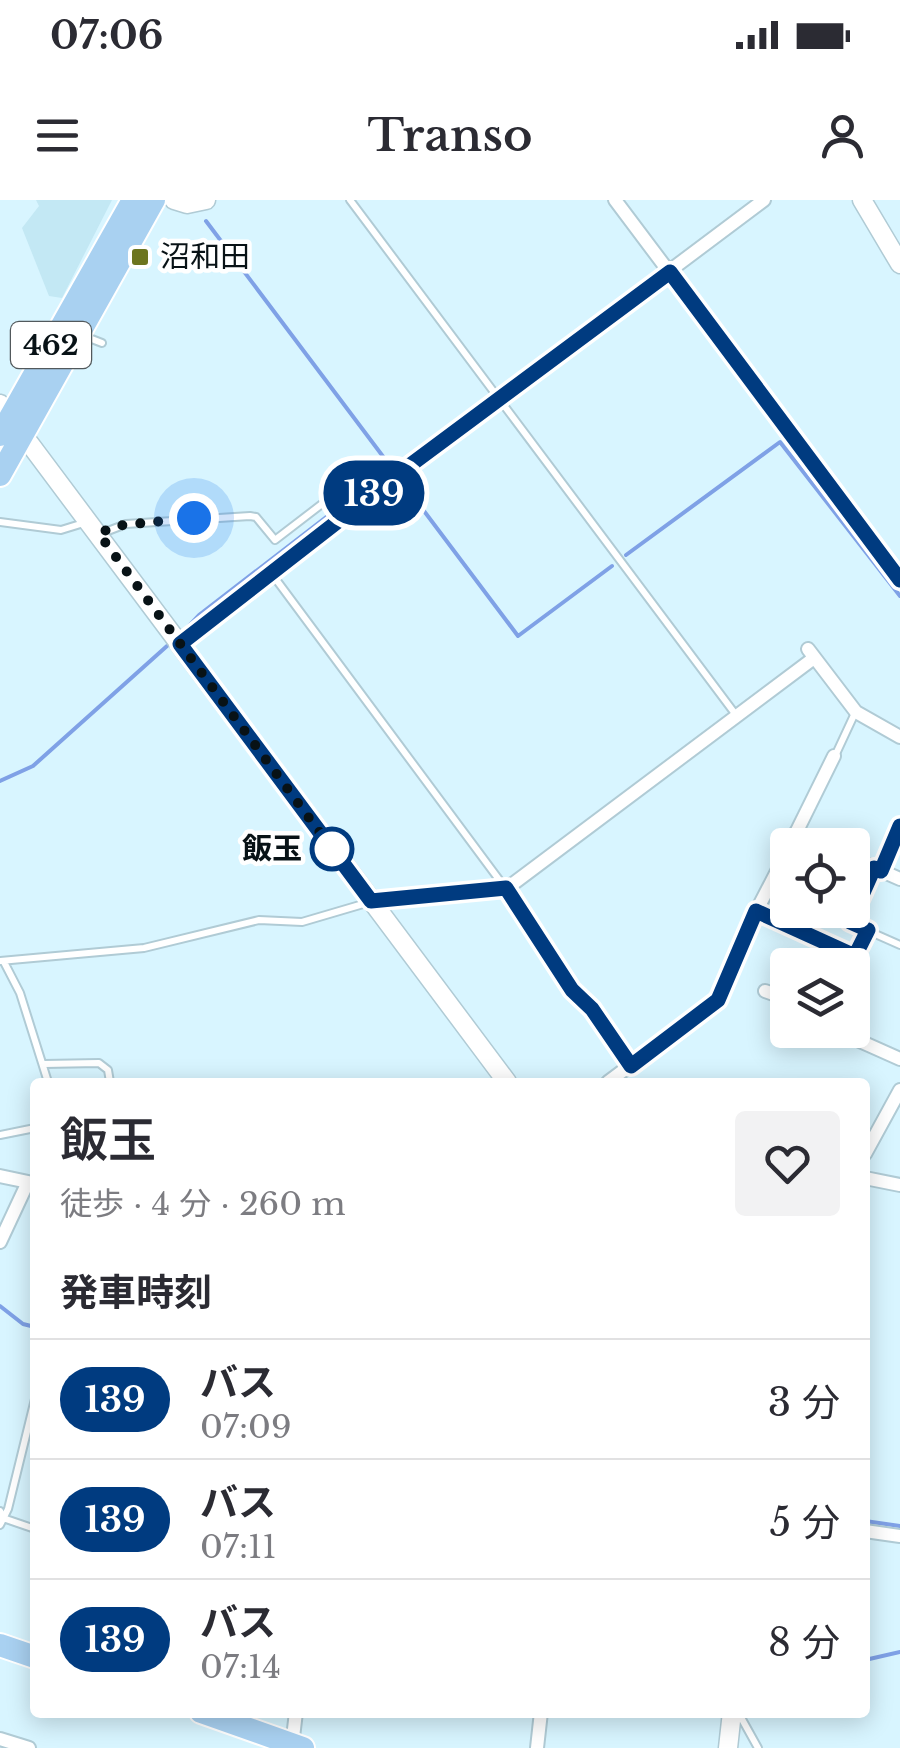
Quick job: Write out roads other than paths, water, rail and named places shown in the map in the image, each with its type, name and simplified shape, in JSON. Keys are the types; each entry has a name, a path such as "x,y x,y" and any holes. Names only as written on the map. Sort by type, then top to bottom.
{"highway":[{"name":"462","path":"0,475 8,423 134,200"},
{"name":"462","path":"8,423 79,334 154,200"},
{"path":"0,1646 30,1655"},
{"path":"217,1718 295,1747"}],"street":[{"path":"174,200 187,204 206,200"},
{"path":"615,200 900,580"},
{"path":"180,644 764,200"},
{"path":"862,200 900,264"},
{"path":"8,423 94,528 504,1078"},
{"path":"371,901 506,888 736,715 811,653 856,712 900,738"},
{"path":"798,828 834,756"},
{"path":"870,866 900,879"},
{"path":"614,1078 718,1000 770,887"},
{"path":"765,991 770,993"},
{"path":"870,1045 900,1059"},
{"path":"870,1145 900,1090"},
{"path":"0,1176 30,1183"},
{"path":"870,1179 900,1185"},
{"path":"0,1242 30,1187"},
{"path":"870,1532 900,1536"},
{"path":"295,1747 296,1718"},
{"path":"537,1748 541,1718"},
{"path":"728,1748 734,1718"},
{"path":"0,1739 29,1748"}],"lane":[{"path":"350,200 736,715"},
{"path":"79,334 102,344"},
{"path":"0,522 61,530 250,516 256,517 275,540 374,464"},
{"path":"271,573 506,888 572,990 592,1009 631,1066"},
{"path":"834,756 856,712"},
{"path":"870,883 900,826"},
{"path":"47,1078 20,993 2,962 144,948 259,920 302,922 371,901"},
{"path":"756,911 855,956 868,930"},
{"path":"864,928 900,945"},
{"path":"44,1064 100,1063 108,1070 109,1078"},
{"path":"0,1135 30,1129"},
{"path":"30,1420 8,1509 1,1518 30,1527"},
{"path":"739,1718 758,1748"}],"waterway":[{"path":"206,221 518,636 612,566"},
{"path":"626,555 780,442 900,596"},
{"path":"183,632 199,615 377,478"},
{"path":"0,781 33,766 167,646"},
{"path":"0,1306 30,1326"},
{"path":"870,1522 900,1526"},
{"path":"870,1659 900,1652"}],"place":[{"name":"沼和田","path":"140,257"},
{"name":"飯玉","path":"332,849"}]}
